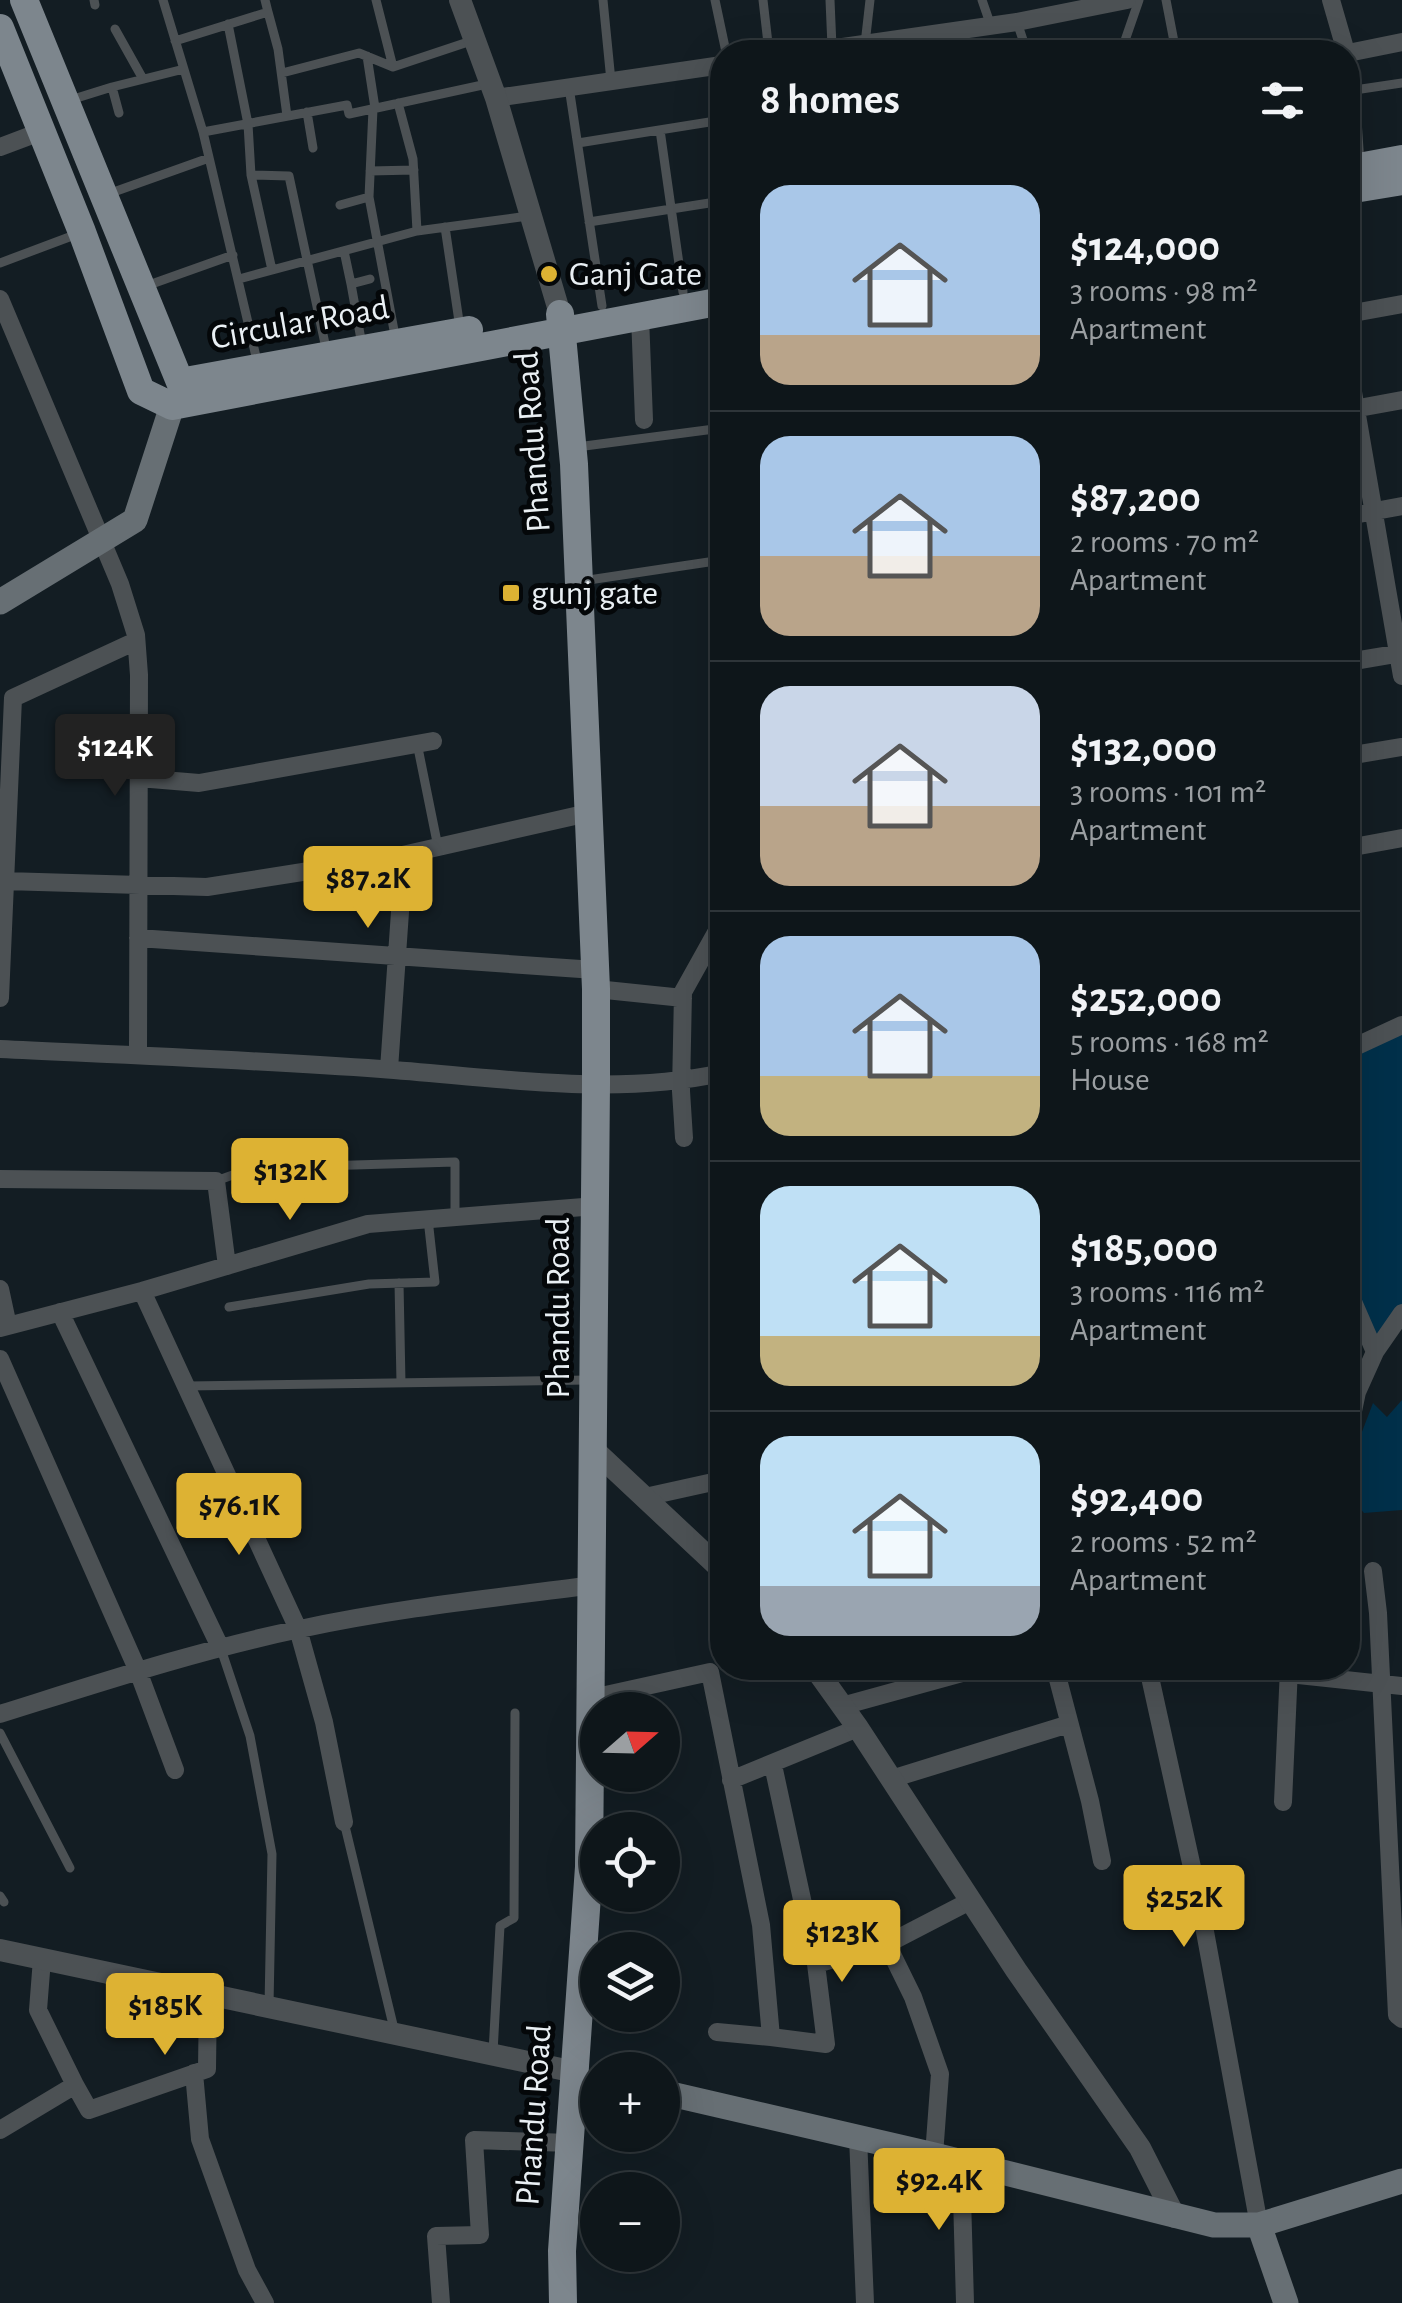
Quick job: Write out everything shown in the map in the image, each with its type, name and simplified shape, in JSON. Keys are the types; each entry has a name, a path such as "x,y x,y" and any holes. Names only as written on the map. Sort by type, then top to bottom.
{"main road":[{"name":"Circular Road","path":"24,0 142,288 176,394 258,368 460,332 561,323 602,306 710,286"},
{"path":"0,28 82,232 140,392 176,394 561,323 640,316 710,303"},
{"path":"1360,172 1402,159"},
{"path":"1360,176 1402,181"},
{"name":"Phandu Road","path":"561,323 573,448 595,979 592,1692"},
{"path":"0,602 135,520 176,394"},
{"name":"Phandu Road","path":"586,2052 591,1792"},
{"path":"680,2096 1214,2224 1259,2225 1402,2180"},
{"name":"Phandu Road","path":"563,2303 562,2251 570,2144 580,2101"},
{"path":"1259,2225 1286,2303"}],"street":[{"path":"460,0 531,215 561,323"},
{"path":"893,40 1017,22 1078,5 1127,0"},
{"path":"1331,0 1343,40"},
{"path":"1360,52 1402,42"},
{"path":"492,91 569,87 710,67"},
{"path":"0,147 40,132"},
{"path":"0,298 120,584 136,641 138,1055"},
{"path":"1360,312 1402,304"},
{"path":"640,316 644,420"},
{"path":"1360,408 1402,400"},
{"path":"1360,445 1402,676"},
{"path":"1360,514 1402,506"},
{"path":"0,998 12,698 136,641"},
{"path":"1360,660 1400,653"},
{"path":"139,778 199,783 425,742"},
{"path":"1360,754 1402,747"},
{"path":"5,881 207,887 404,855 588,813"},
{"path":"1360,846 1402,838"},
{"path":"389,1070 404,855"},
{"path":"138,938 397,957 595,979 682,998"},
{"path":"684,1138 682,998 710,945"},
{"path":"1360,1044 1402,1025"},
{"path":"0,1050 200,1056 596,1084 681,1082 710,1076"},
{"path":"0,1178 216,1182 227,1266"},
{"path":"0,1289 4,1327 368,1224 596,1206"},
{"path":"142,1291 298,1629 324,1722 344,1822"},
{"path":"60,1312 221,1649"},
{"path":"1360,1385 1375,1352 1402,1313"},
{"path":"1360,1318 1375,1352"},
{"path":"0,1359 138,1671 175,1770"},
{"path":"595,1451 710,1559"},
{"path":"644,1498 710,1483"},
{"path":"1373,1571 1397,2014 1402,2020"},
{"path":"0,1714 138,1671 298,1629 383,1613 593,1585"},
{"path":"619,1692 710,1672"},
{"path":"712,1680 761,1925 771,2037"},
{"path":"824,1680 1140,2148 1175,2217"},
{"path":"842,1706 918,1680"},
{"path":"1058,1680 1102,1861"},
{"path":"1151,1680 1199,1899 1259,2225"},
{"path":"1283,1802 1289,1680"},
{"path":"1353,1680 1402,1686"},
{"path":"891,1778 1070,1724"},
{"path":"731,1780 858,1728"},
{"path":"717,2032 826,2044 816,1964 773,1765"},
{"path":"816,1964 887,1944 970,1901"},
{"path":"887,1944 913,1997 940,2074 934,2155"},
{"path":"0,1950 580,2074"},
{"path":"42,1959 38,2010 90,2110 207,2068 208,1994"},
{"path":"194,2073 200,2138 247,2270 264,2303"},
{"path":"0,2130 75,2084"},
{"path":"858,2138 866,2303"},
{"path":"442,2303 436,2236 480,2235 474,2140 570,2144"},
{"path":"961,2162 965,2303"}],"lane":[{"path":"163,0 203,132 258,368"},
{"path":"265,0 282,73 287,116"},
{"path":"376,0 393,67"},
{"path":"602,0 610,81"},
{"path":"716,0 724,40"},
{"path":"763,0 767,40"},
{"path":"831,40 833,0"},
{"path":"865,40 870,0"},
{"path":"982,0 990,26"},
{"path":"1125,40 1140,0"},
{"path":"1166,0 1174,40"},
{"path":"175,41 268,12"},
{"path":"1017,22 1023,40"},
{"path":"228,24 248,124 251,175 272,270"},
{"path":"115,29 143,79"},
{"path":"282,73 360,53 393,67 474,40"},
{"path":"367,56 374,109 369,197 396,344"},
{"path":"65,101 184,69"},
{"path":"1360,90 1402,83"},
{"path":"112,87 120,113"},
{"path":"569,87 602,306"},
{"path":"203,132 347,105 350,114 398,103 492,91"},
{"path":"398,103 414,170 417,231"},
{"path":"306,112 313,148"},
{"path":"578,143 710,122"},
{"path":"660,130 683,292"},
{"path":"104,196 209,158"},
{"path":"370,171 414,170"},
{"path":"251,175 289,176 328,356"},
{"path":"340,205 369,197"},
{"path":"589,222 710,203"},
{"path":"238,279 417,231 531,215"},
{"path":"445,227 460,332"},
{"path":"0,263 82,232"},
{"path":"344,251 363,349"},
{"path":"142,288 233,255"},
{"path":"352,284 370,279"},
{"path":"573,448 710,430"},
{"path":"579,582 710,562"},
{"path":"425,742 438,847"},
{"path":"216,1182 252,1168 455,1162 456,1217"},
{"path":"229,1308 369,1284 435,1282 428,1220"},
{"path":"399,1283 401,1383"},
{"path":"186,1386 595,1380"},
{"path":"221,1649 250,1736 272,1854 269,2008"},
{"path":"493,2055 500,1926 514,1918 515,1713"},
{"path":"0,1733 70,1868"},
{"path":"344,1822 395,2034"}],"shaded area":[{"path":"1402,1025 1402,1313 1375,1352 1360,1318 1360,1044"},
{"path":"1402,1400 1402,1510 1364,1513 1360,1508 1360,1437 1373,1403 1387,1417"}],"place":[{"name":"Ganj Gate","path":"549,274"},
{"name":"gunj gate","path":"511,593"}]}
